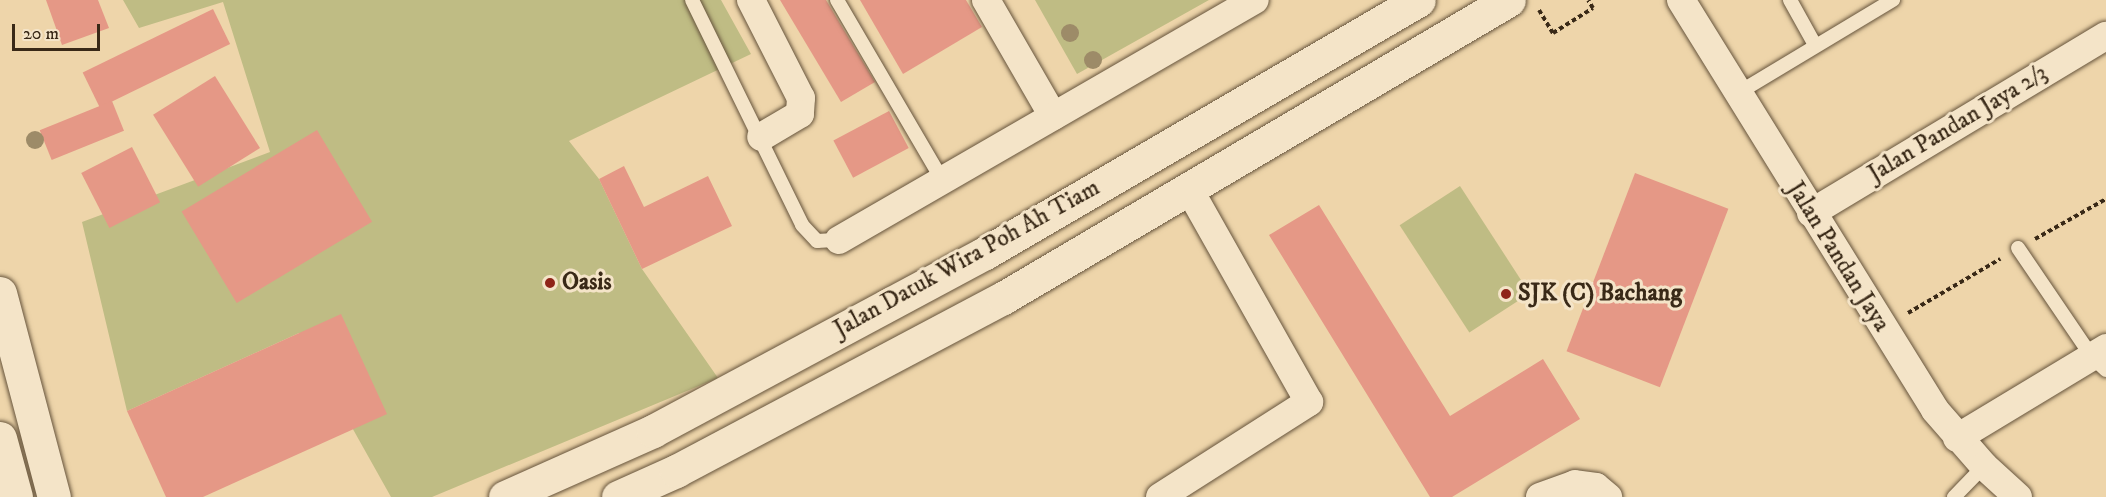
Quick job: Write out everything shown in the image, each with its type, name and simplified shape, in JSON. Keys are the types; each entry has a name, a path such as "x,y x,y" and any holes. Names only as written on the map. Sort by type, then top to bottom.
{"street":[{"path":"751,0 801,98 800,114 761,137"},
{"path":"986,0 1053,116"},
{"path":"839,240 1053,116 1221,9 1255,0"},
{"name":"Jalan Datuk Wira Poh Ah Tiam","path":"505,497 653,430 985,253 1419,0"},
{"name":"Jalan Datuk Wira Poh Ah Tiam","path":"618,497 676,471 992,304 1509,0"},
{"name":"Jalan Pandan Jaya","path":"1681,0 1882,328 1957,438 2018,497"},
{"name":"Jalan Pandan Jaya 2/3","path":"1811,213 2106,36"},
{"path":"1160,497 1309,402 1189,189"},
{"path":"0,293 54,497"},
{"path":"1957,438 2101,358"},
{"path":"0,438 16,497"},
{"path":"1540,497 1575,484 1596,488 1608,497"}],"lane":[{"path":"692,0 761,137 802,225 817,241 839,240"},
{"path":"837,0 942,180"},
{"path":"1790,0 1815,45"},
{"path":"1738,93 1893,0"},
{"path":"2018,248 2101,358"},
{"path":"1954,497 1984,466"}],"path":[{"path":"1533,0 1553,33 1593,8 1587,0"},
{"path":"1882,328 2106,199"}],"shaded area":[{"path":"123,0 721,0 751,54 569,141 599,179 642,269 718,378 432,497 391,497 299,333 127,411 82,222 270,152 223,2 139,28"},
{"path":"1035,0 1209,0 1077,74"},
{"path":"1460,186 1530,293 1469,333 1400,225"}],"building":[{"path":"46,0 98,0 109,28 62,45"},
{"path":"780,0 826,0 875,82 841,102"},
{"path":"860,0 966,0 982,27 903,74"},
{"path":"213,9 230,44 100,108 83,73"},
{"path":"215,76 260,148 198,187 153,115"},
{"path":"112,101 124,131 52,160 40,130"},
{"path":"889,111 909,148 853,178 833,141"},
{"path":"317,130 372,222 237,303 182,211"},
{"path":"132,147 160,202 109,228 81,173"},
{"path":"624,166 644,207 708,176 732,226 642,269 599,179"},
{"path":"1635,173 1728,209 1660,387 1567,351"},
{"path":"1319,205 1450,416 1543,359 1580,419 1452,497 1430,497 1269,235"},
{"path":"341,314 387,414 203,497 166,497 127,411"}],"place":[{"name":"Oasis","path":"550,283"},
{"name":"SJK (C) Bachang","path":"1506,294"}]}
